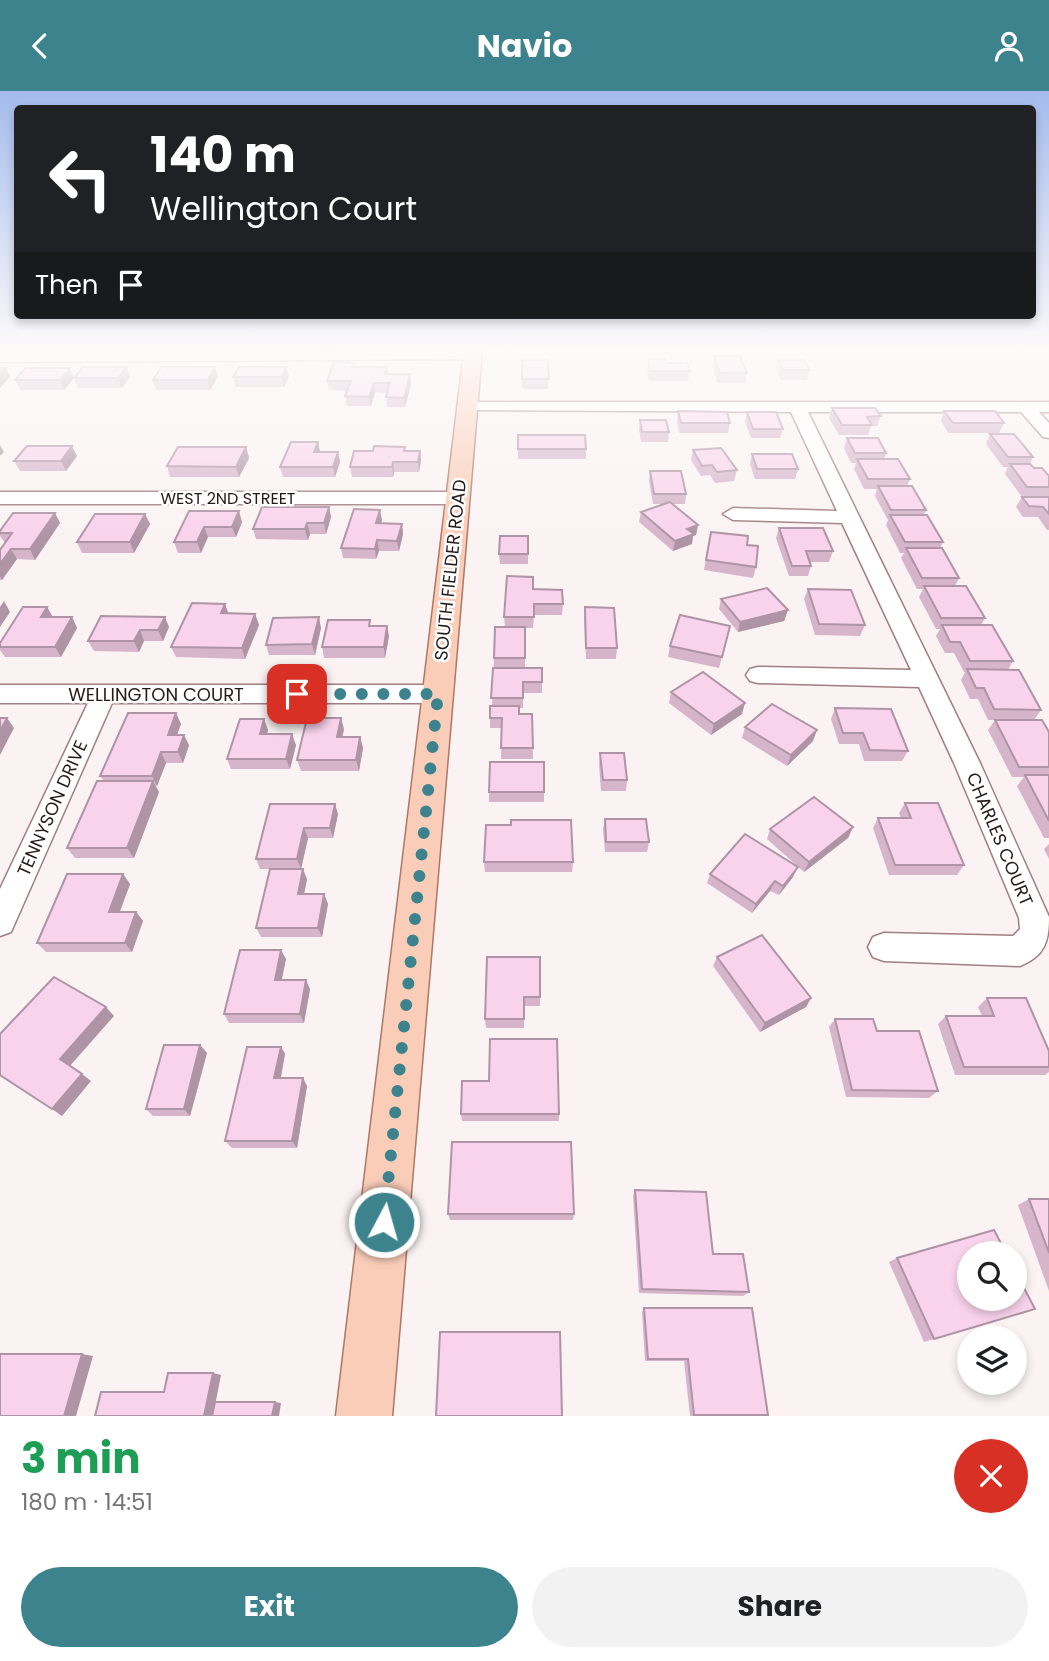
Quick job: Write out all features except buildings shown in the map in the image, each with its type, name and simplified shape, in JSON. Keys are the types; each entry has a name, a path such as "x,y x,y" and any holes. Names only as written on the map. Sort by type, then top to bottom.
{"main road":[{"name":"SOUTH FIELDER ROAD","path":"364,1416 467,413"}],"street":[{"name":"CHARLES COURT","path":"800,413 967,763 1034,918 1036,933 1020,951 884,947"},
{"path":"1031,413 1049,433"},
{"name":"WEST 2ND STREET","path":"1,499 457,498"},
{"path":"733,514 849,517"},
{"path":"758,675 927,679"},
{"name":"WELLINGTON COURT","path":"0,694 438,694"},
{"name":"TENNYSON DRIVE","path":"0,922 104,694"}],"route":[{"path":"297,694 438,694 384,1222"}]}
